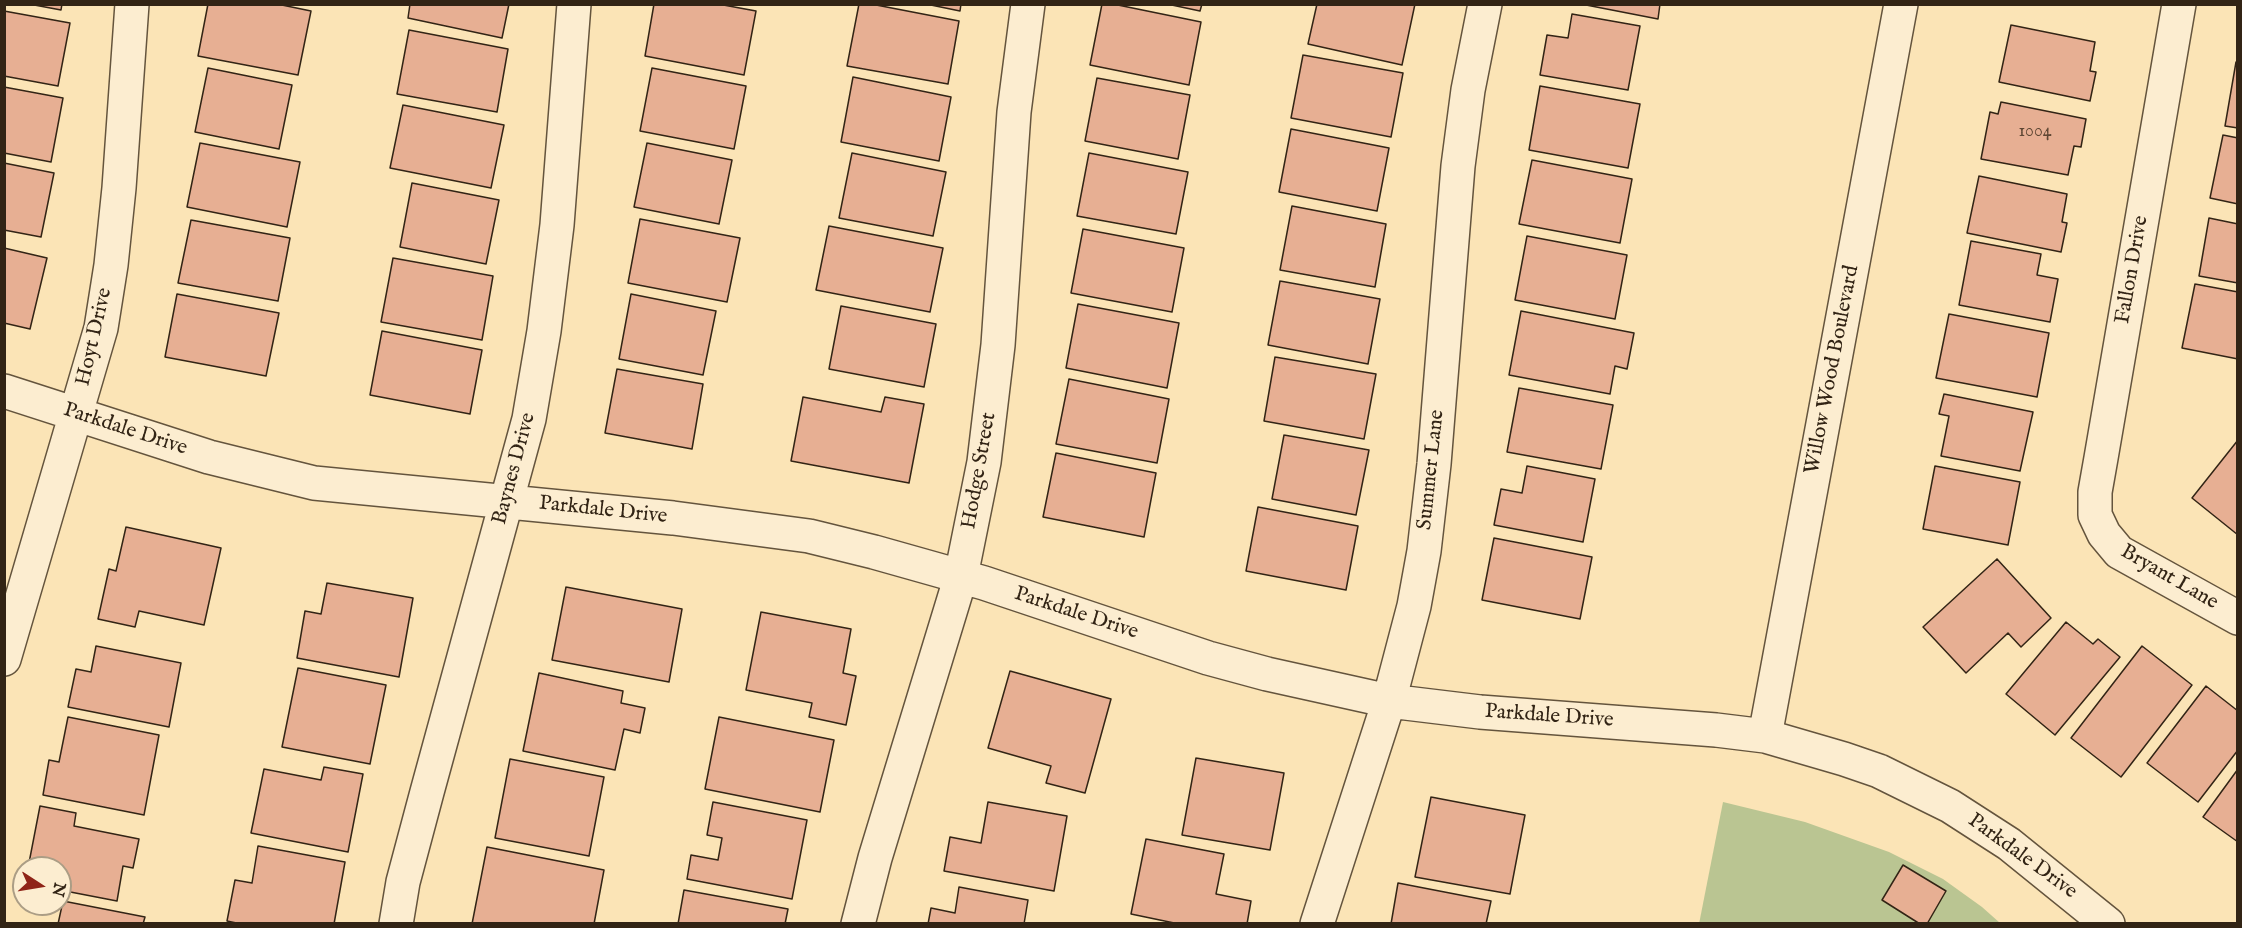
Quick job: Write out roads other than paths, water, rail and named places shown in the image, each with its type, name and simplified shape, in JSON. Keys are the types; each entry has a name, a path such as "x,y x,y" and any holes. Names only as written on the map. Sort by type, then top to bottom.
{"street":[{"name":"Hoyt Drive","path":"4,659 101,328 111,265 119,188 132,4"},
{"name":"Baynes Drive","path":"396,924 403,882 530,420 557,225 574,4"},
{"name":"Hodge Street","path":"858,924 875,858 960,576 984,462 993,400 1014,112 1028,4"},
{"name":"Summer Lane","path":"1317,924 1389,701 1414,606 1424,551 1435,452 1458,166 1468,90 1485,4"},
{"name":"Willow Wood Boulevard","path":"1765,736 1901,4"},
{"name":"Fallon Drive","path":"2104,534 2095,515 2095,492 2179,4"},
{"name":"Parkdale Drive","path":"4,391 209,457 314,483 673,518 809,536 960,576 1208,658 1267,674 1389,701 1480,712 1716,730 1765,736 1879,771 1950,806 2009,844 2108,924"},
{"name":"Bryant Lane","path":"2104,534 2120,552 2133,561 2238,618"}]}
